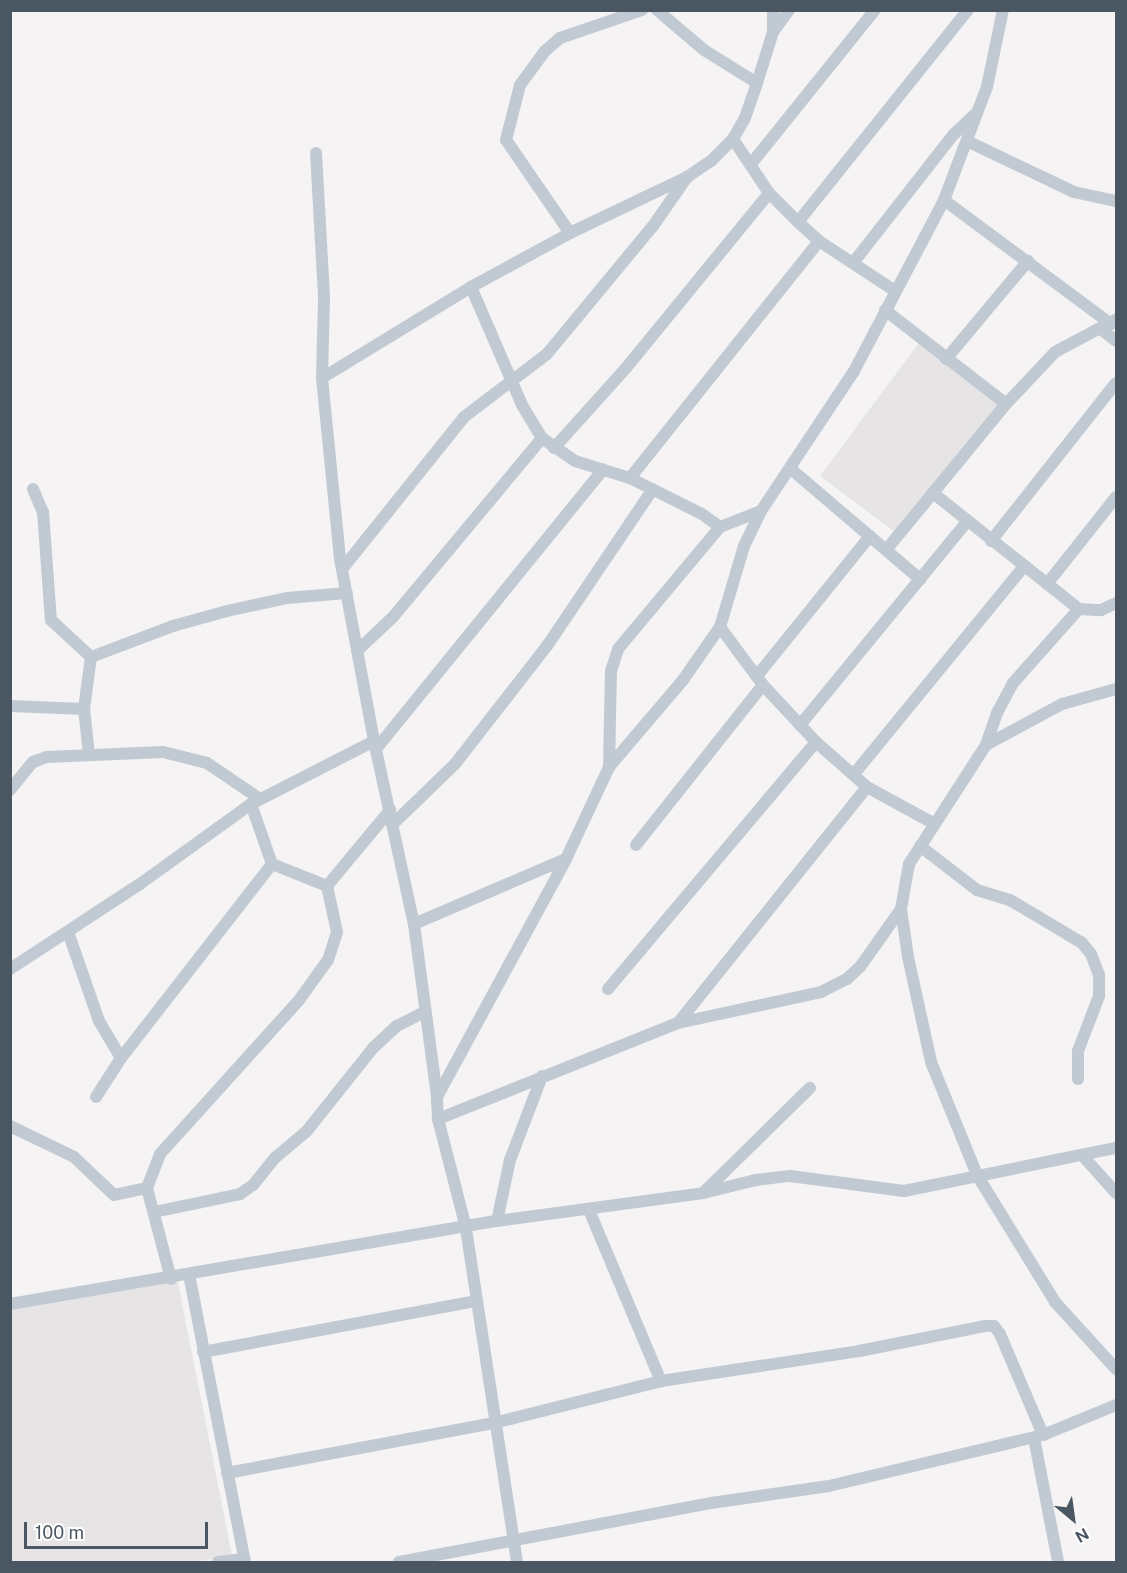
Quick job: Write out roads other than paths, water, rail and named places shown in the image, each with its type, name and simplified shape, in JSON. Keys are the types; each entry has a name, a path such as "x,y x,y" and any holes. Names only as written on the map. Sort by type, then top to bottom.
{"street":[{"path":"570,233 506,140 520,85 545,51 560,38 642,10"},
{"path":"657,10 704,50 757,83"},
{"path":"322,378 471,287 570,233 687,177 711,161 733,139 745,118 773,32 774,10"},
{"path":"773,32 789,10"},
{"path":"751,164 875,10"},
{"path":"798,222 968,10"},
{"path":"437,1097 566,860 609,767 683,680 720,627 744,546 761,511 854,371 944,200 980,110 1003,10"},
{"path":"853,263 953,135 980,110"},
{"path":"733,139 769,193 798,222 819,241 895,291"},
{"path":"967,141 1074,192 1116,201"},
{"path":"316,153 324,298 322,378 343,568 375,745 414,924 438,1119 466,1228 517,1563"},
{"path":"343,568 464,417 547,354 584,311 687,177"},
{"path":"555,448 626,368 769,193"},
{"path":"944,200 1109,324 1116,341"},
{"path":"630,477 819,241"},
{"path":"946,359 1028,261"},
{"path":"471,287 512,382 542,438 575,461 630,477 720,527"},
{"path":"885,310 1006,404"},
{"path":"886,550 1006,404 1055,352 1109,324"},
{"path":"991,541 1116,383"},
{"path":"357,651 393,617 542,438"},
{"path":"791,469 920,579"},
{"path":"10,969 68,932 255,801 375,745 603,470"},
{"path":"33,489 43,512 51,620 92,657"},
{"path":"393,824 455,764 547,646 653,489"},
{"path":"933,493 1079,609 1101,610 1116,603"},
{"path":"1047,584 1116,497"},
{"path":"609,767 611,671 618,649 720,527 761,511"},
{"path":"800,726 967,522"},
{"path":"636,845 870,536"},
{"path":"854,774 1024,566"},
{"path":"92,657 173,626 227,611 287,597 347,593"},
{"path":"1079,609 1012,683 986,745 909,864 901,909 908,957 931,1062 977,1175 1055,1302 1116,1369"},
{"path":"720,627 760,681 816,742 867,787 935,824"},
{"path":"89,754 84,709 92,657"},
{"path":"986,745 1062,704 1116,689"},
{"path":"10,706 84,709"},
{"path":"608,989 816,742"},
{"path":"10,790 33,762 47,756 163,752 207,763 255,801 272,864"},
{"path":"678,1023 867,787"},
{"path":"327,886 390,810"},
{"path":"920,846 977,890 1010,900 1082,943 1091,954 1099,975 1099,996 1078,1051 1078,1079"},
{"path":"414,924 566,860"},
{"path":"272,864 327,886"},
{"path":"96,1097 121,1058 272,864"},
{"path":"171,1279 147,1188 160,1154 299,1000 328,960 337,932 327,886"},
{"path":"438,1119 678,1023 821,992 847,979 901,909"},
{"path":"68,932 99,1021 121,1058"},
{"path":"154,1212 240,1194 253,1185 276,1157 306,1132 373,1048 397,1026 425,1012"},
{"path":"497,1221 510,1160 542,1076"},
{"path":"703,1193 810,1088"},
{"path":"10,1126 74,1157 114,1195 147,1188"},
{"path":"10,1304 171,1279 497,1221 703,1193 790,1176 904,1191 1116,1148"},
{"path":"1082,1155 1116,1193"},
{"path":"589,1209 661,1381"},
{"path":"189,1274 245,1561 218,1563"},
{"path":"203,1352 476,1301"},
{"path":"227,1473 494,1423 661,1381 994,1326 1039,1436 1058,1563"},
{"path":"399,1563 711,1503 828,1486 1039,1436 1116,1405"}]}
